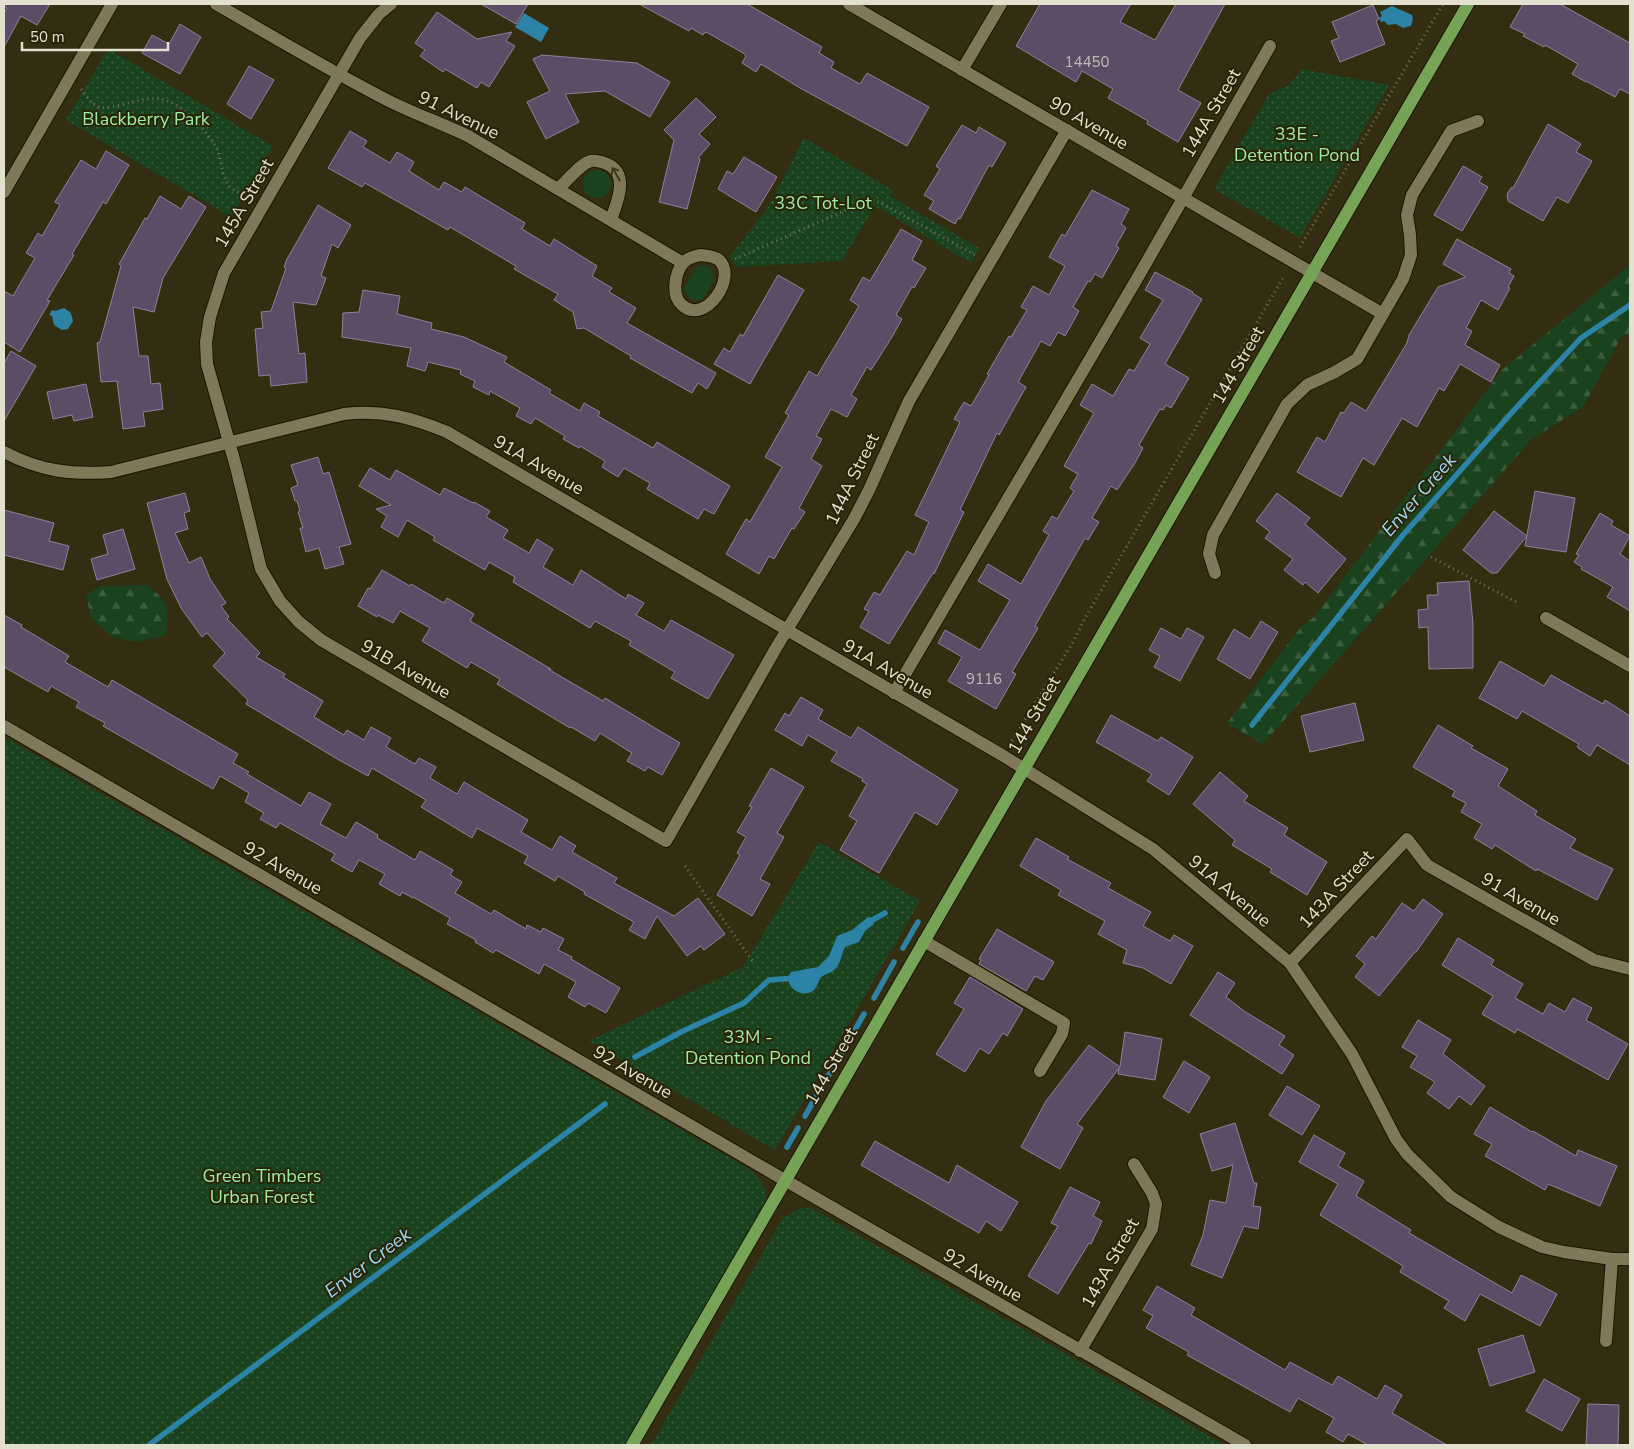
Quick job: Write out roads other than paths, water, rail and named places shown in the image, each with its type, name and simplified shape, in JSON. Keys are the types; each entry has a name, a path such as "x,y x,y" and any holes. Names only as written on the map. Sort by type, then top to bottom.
{"main road":[{"name":"144 Street","path":"632,1445 1468,4"}],"street":[{"path":"4,192 112,4"},
{"name":"91 Avenue","path":"216,4 339,75 388,100 468,136 683,263"},
{"name":"145A Street","path":"229,443 207,364 206,342 210,316 224,273 369,25 391,4"},
{"name":"90 Avenue","path":"849,4 1383,314"},
{"path":"962,70 1001,4"},
{"name":"144A Street","path":"894,693 1270,46"},
{"path":"1215,573 1209,554 1212,535 1287,404 1307,385 1357,359 1403,279 1411,255 1407,215 1412,195 1451,131 1478,121"},
{"name":"144A Street","path":"666,841 854,519 909,401 1067,130"},
{"path":"558,189 591,161 602,161 611,165 617,172 621,182 618,200 611,220"},
{"path":"701,255 712,257 722,264 725,274 722,286 708,307 700,310 691,310 682,306 676,299 674,291 683,263 701,255"},
{"name":"91A Avenue","path":"4,452 40,468 58,472 93,474 111,472 344,414 360,412 392,414 421,422 460,439 1024,768 1153,849 1290,963 1352,1054 1396,1139 1428,1176 1452,1197 1478,1215 1518,1237 1542,1247 1612,1259 1630,1258"},
{"name":"91B Avenue","path":"229,443 260,569 280,601 299,622 322,640 666,841"},
{"path":"1546,618 1630,666"},
{"name":"92 Avenue","path":"4,726 1080,1351 1246,1445"},
{"name":"91 Avenue","path":"1407,839 1427,865 1594,960 1630,969"},
{"name":"143A Street","path":"1290,963 1407,839"},
{"path":"924,941 1064,1023 1062,1034 1040,1071"},
{"name":"143A Street","path":"1080,1351 1152,1229 1156,1204 1152,1193 1134,1164"},
{"path":"1606,1341 1612,1259"}],"water":[{"path":"1392,6 1412,15 1411,26 1403,28 1396,24 1388,25 1384,21 1381,22 1379,18 1382,16 1380,12"},
{"path":"524,13 549,28 541,42 515,27"},
{"path":"64,308 71,313 73,321 68,329 62,330 54,325 52,316 49,315 52,310"},
{"path":"868,917 872,918 874,924 865,931 859,942 845,947 838,966 821,977 815,989 811,992 802,993 793,989 789,981 791,972 818,967 829,956 837,936 852,930"}],"waterway":[{"name":"Enver Creek","path":"1252,725 1403,535 1515,409 1581,338 1630,305"},
{"name":"Enver Creek","path":"867,923 885,913"},
{"path":"903,948 918,922"},
{"path":"874,998 894,962"},
{"name":"Enver Creek","path":"635,1057 681,1032 744,1003 769,980 796,978"},
{"path":"805,1116 864,1014"},
{"name":"Enver Creek","path":"149,1445 605,1104"},
{"path":"787,1147 798,1128"}],"park label":[{"name":"Blackberry Park","path":"146,119"},
{"name":"33E - Detention Pond","path":"1297,144"},
{"name":"33C Tot-Lot","path":"823,203"},
{"name":"33M - Detention Pond","path":"748,1047"},
{"name":"Green Timbers Urban Forest","path":"262,1186"}]}
